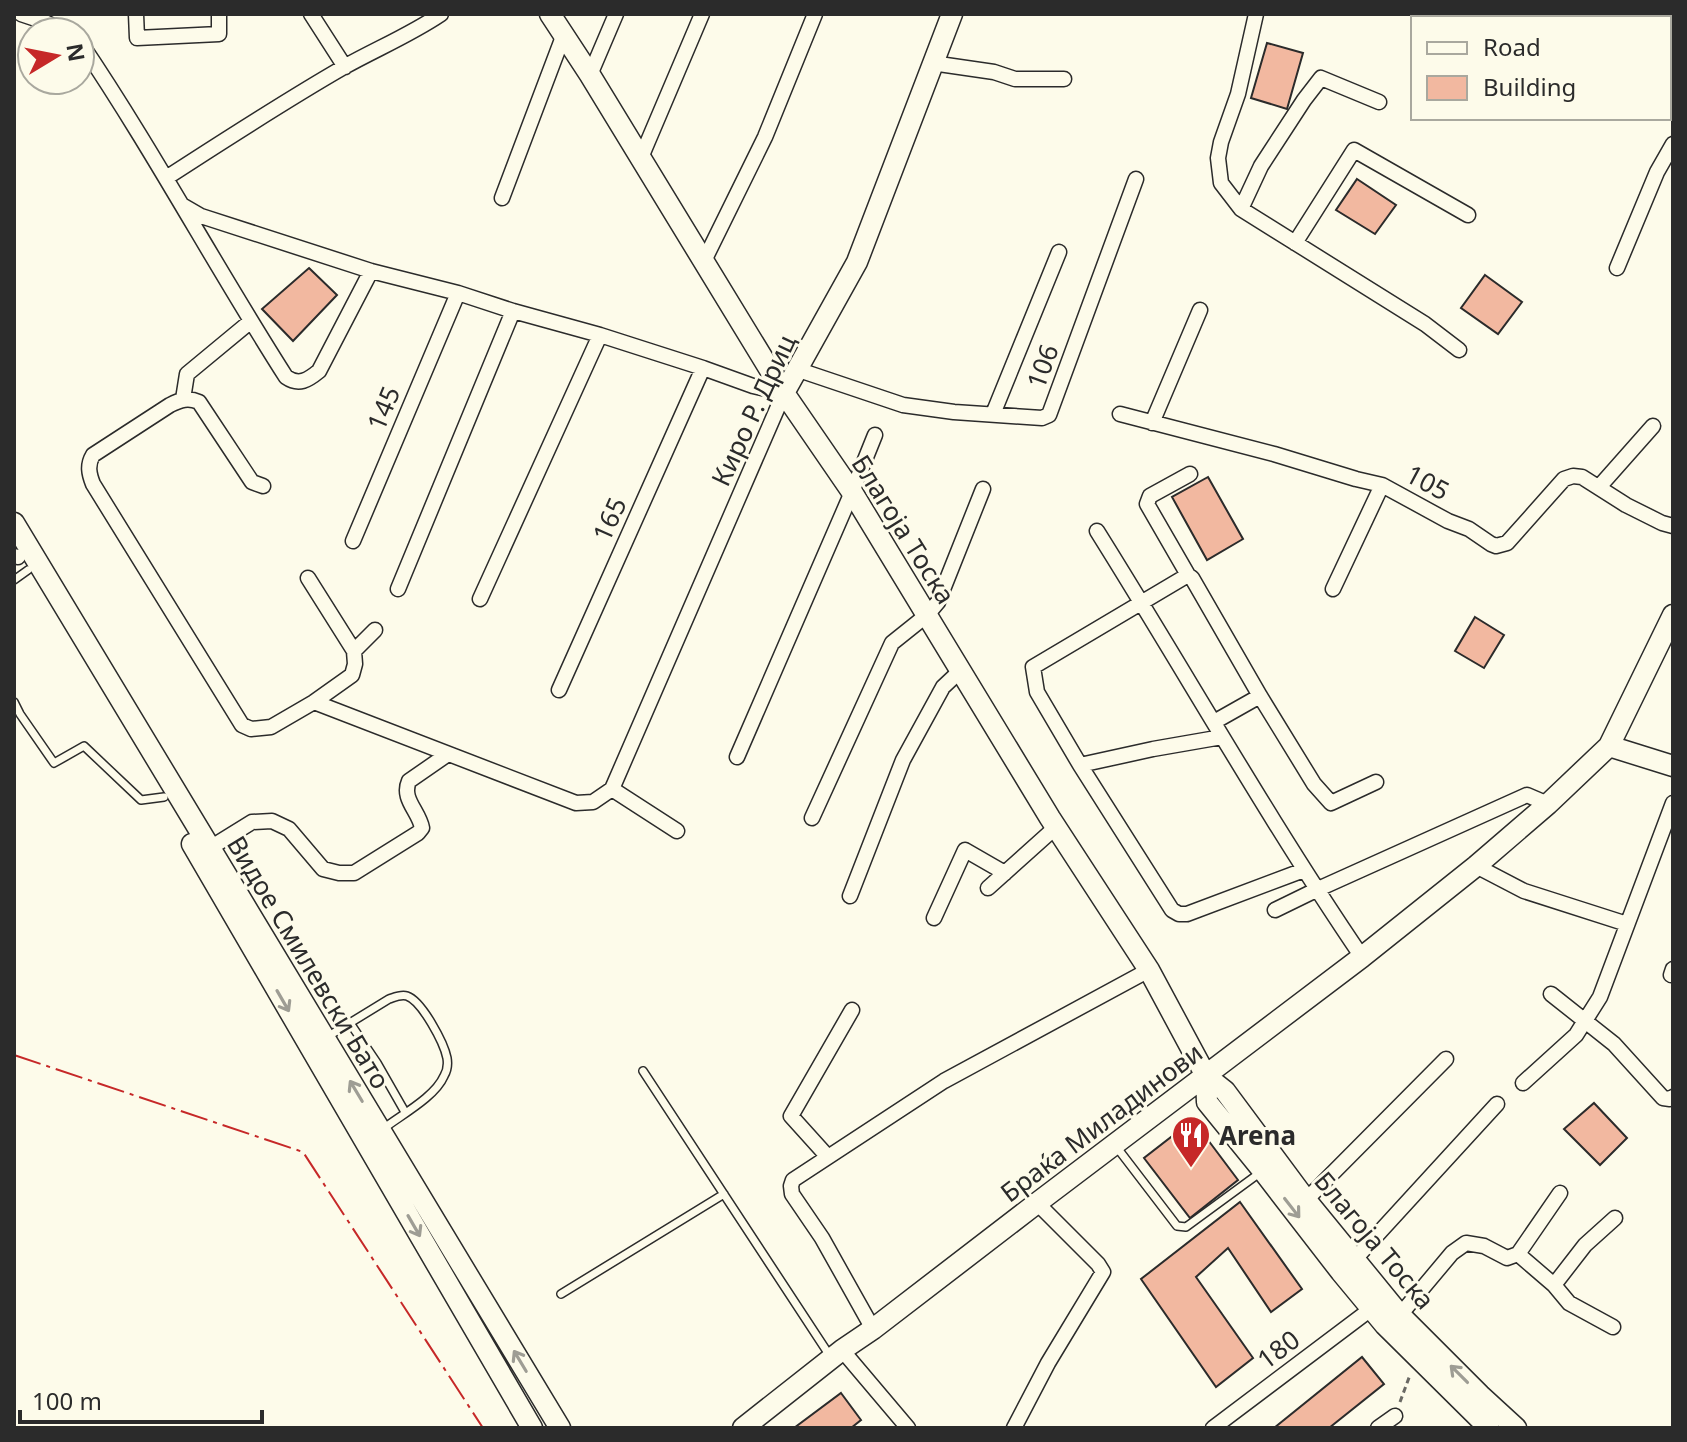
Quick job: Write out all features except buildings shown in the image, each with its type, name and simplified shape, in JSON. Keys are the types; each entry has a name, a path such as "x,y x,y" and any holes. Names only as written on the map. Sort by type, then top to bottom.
{"street":[{"path":"136,14 137,38 219,34 219,14"},
{"path":"311,14 345,67"},
{"path":"166,178 259,118 441,14"},
{"name":"Благоја Тоска","path":"550,14 784,393 852,492 1056,827 1149,970 1206,1076 1225,1091 1306,1200 1400,1315 1516,1428"},
{"path":"590,75 616,14"},
{"path":"640,160 702,14"},
{"path":"704,261 765,137 815,14"},
{"name":"Киро Р. Дриц","path":"612,789 784,393 857,262 952,14"},
{"path":"1256,14 1238,94 1221,142 1218,158 1221,183 1241,209 1425,324 1459,350"},
{"path":"502,198 564,34"},
{"path":"932,63 994,72 1015,79 1064,79"},
{"path":"96,67 286,377 296,382 305,381 319,371 371,271"},
{"path":"1241,209 1261,166 1321,78 1379,102"},
{"path":"1617,268 1657,172 1673,144"},
{"path":"1295,243 1354,150 1468,215"},
{"name":"106","path":"796,369 903,405 954,412 1042,418 1049,415 1136,179"},
{"path":"182,205 201,216 371,271 458,293 784,393"},
{"path":"993,414 1059,252"},
{"name":"145","path":"353,541 458,293"},
{"path":"1152,423 1200,310"},
{"path":"398,589 513,311"},
{"path":"183,399 187,374 251,321"},
{"path":"480,599 600,335"},
{"name":"165","path":"559,690 703,368"},
{"path":"263,486 252,482 199,402 192,399 170,405 93,455 89,466 93,484 242,725 251,729 271,727 352,675 354,651 308,578"},
{"name":"105","path":"1120,414 1382,485 1496,546 1507,543 1564,479 1573,476 1582,477 1626,505 1673,526"},
{"path":"1599,487 1653,426"},
{"path":"737,757 875,435"},
{"path":"1190,474 1150,496 1147,504 1260,696 1314,784 1331,803 1376,782"},
{"path":"1333,589 1382,485"},
{"path":"812,818 892,643 938,602 983,489"},
{"name":"Видое Смилевски Бато","path":"14,523 560,1428"},
{"path":"1097,531 1316,890 1362,957"},
{"name":"Видое Смилевски Бато","path":"17,562 164,797 532,1428"},
{"path":"1188,575 1033,667 1037,692 1172,910 1187,914 1304,870"},
{"name":"Браќа Миладинови","path":"743,1428 1362,957 1548,804 1609,746 1673,615"},
{"path":"354,651 375,630"},
{"path":"850,896 903,760 943,687 960,671"},
{"path":"1214,722 1260,696"},
{"path":"314,702 576,803 593,802 612,789 677,831"},
{"path":"1080,765 1222,737"},
{"path":"1609,746 1673,766"},
{"path":"210,848 252,822 272,821 289,829 323,869 354,873 422,828 406,788 409,781 448,754"},
{"path":"1275,910 1527,795 1548,804"},
{"path":"1523,1083 1576,1035 1600,997 1673,803"},
{"path":"988,888 1056,827"},
{"path":"934,918 965,850 1005,873"},
{"path":"1476,866 1524,891 1627,924"},
{"path":"873,1329 822,1238 792,1194 793,1180 944,1081 1149,970"},
{"path":"1551,994 1614,1044 1663,1098 1673,1097"},
{"path":"828,1157 791,1116 852,1010"},
{"path":"1306,1200 1446,1059"},
{"name":"Благоја Тоска","path":"1206,1076 1207,1102 1371,1309 1480,1425"},
{"path":"1355,1259 1497,1104"},
{"path":"1400,1315 1452,1253 1466,1243 1484,1246 1507,1258 1518,1254 1560,1193"},
{"path":"1014,1428 1048,1363 1103,1272 1037,1203"},
{"path":"1554,1285 1585,1245 1615,1218"},
{"path":"1518,1254 1554,1285 1569,1303 1613,1327"},
{"name":"180","path":"1213,1428 1371,1309"},
{"path":"837,1354 908,1428"},
{"path":"1378,1428 1395,1416"}],"lane":[{"path":"14,702 54,763 84,746 141,800 164,797"},
{"path":"325,1038 389,999 408,996 420,1005 444,1047 448,1061 446,1074 437,1088 380,1131"},
{"path":"350,1023 405,1112"},
{"path":"643,1071 724,1194 837,1354"},
{"path":"1115,1145 1177,1226 1186,1227 1263,1171"},
{"path":"561,1294 724,1194"}],"path":[{"path":"1395,1416 1417,1357"}],"power":[{"path":"14,1055 303,1152 483,1428"}],"place":[{"name":"Arena","path":"1191,1169"}]}
